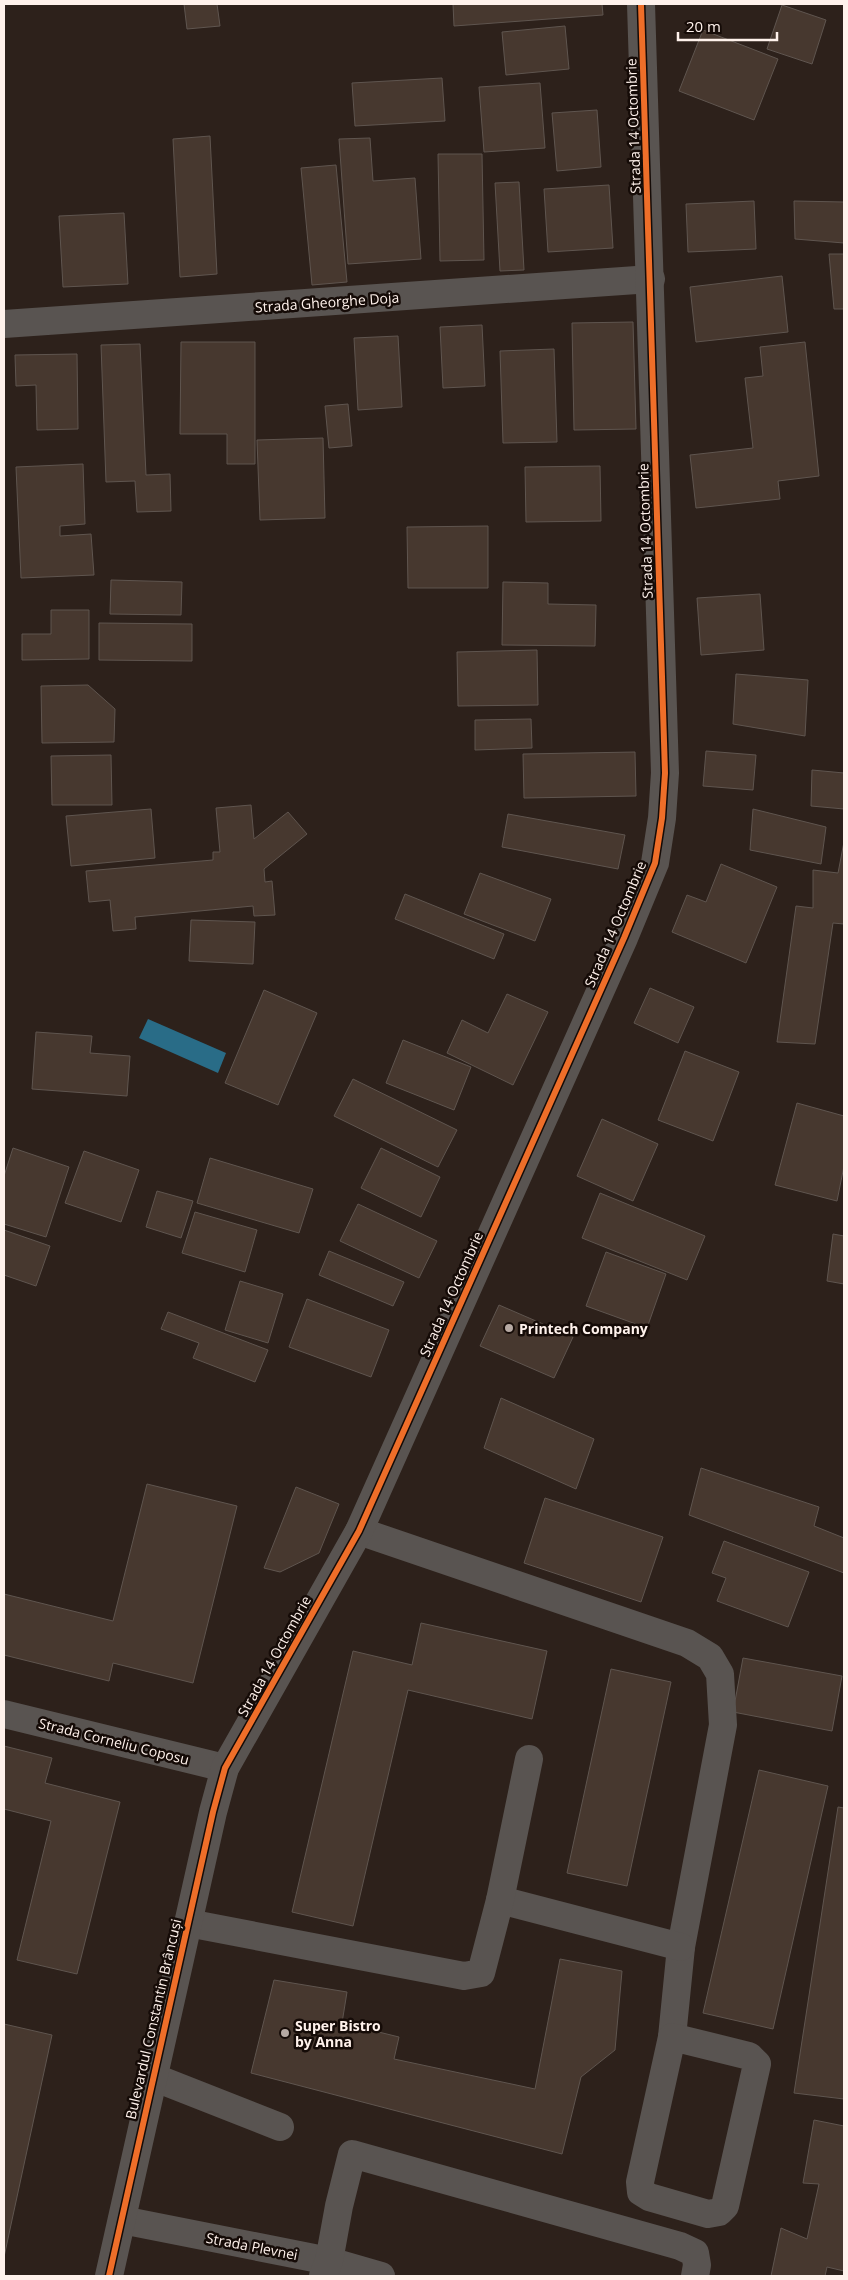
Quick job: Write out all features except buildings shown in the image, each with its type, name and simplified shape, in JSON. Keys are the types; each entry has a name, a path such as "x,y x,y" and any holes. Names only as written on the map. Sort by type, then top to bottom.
{"street":[{"name":"Strada 14 Octombrie","path":"225,1768 359,1531 624,938 655,863 662,818 665,773 641,4"},
{"name":"Strada Gheorghe Doja","path":"4,324 651,279"},
{"path":"359,1531 687,1643 710,1657 720,1674 722,1725 682,1947 672,2037 640,2182 641,2192 649,2197 708,2214 719,2212 725,2206 756,2064 749,2056 672,2037"},
{"name":"Strada Corneliu Coposu","path":"4,1714 225,1768"},
{"path":"188,1923 464,1976 481,1973 500,1900 529,1759"},
{"name":"Bulevardul Constantin Brâncuși","path":"109,2276 188,1923 225,1768"},
{"path":"500,1900 682,1947"},
{"path":"153,2077 280,2127"},
{"path":"326,2269 352,2154 680,2246 694,2253 697,2266 695,2276"},
{"name":"Strada Plevnei","path":"122,2220 326,2269 381,2276"}],"water":[{"path":"148,1019 226,1053 218,1073 139,1038"}],"cycle path":[{"path":"109,2276 213,1812 225,1768 359,1531 624,938 655,863 662,818 665,773 641,4"}],"place":[{"name":"Printech Company","path":"509,1328"},
{"name":"Super Bistro by Anna","path":"285,2033"}]}
